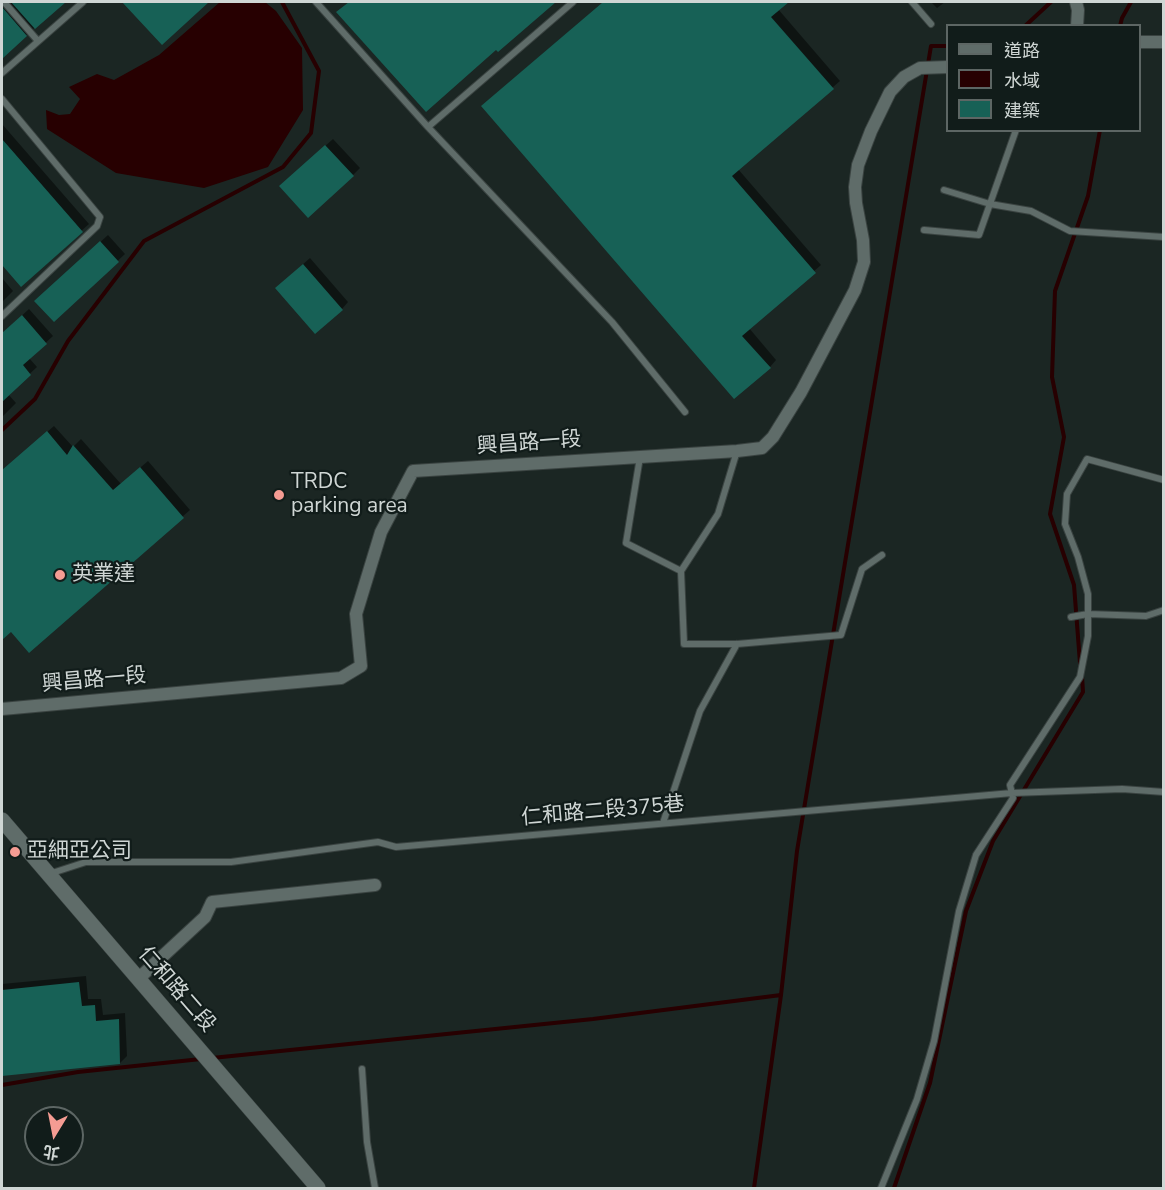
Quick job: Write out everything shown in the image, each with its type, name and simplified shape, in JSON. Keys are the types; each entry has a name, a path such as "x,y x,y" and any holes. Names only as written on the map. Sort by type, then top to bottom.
{"main road":[{"name":"仁和路二段","path":"2,820 318,1188"}],"street":[{"path":"1076,2 1077,24"},
{"path":"1141,42 1164,42"},
{"name":"興昌路一段","path":"2,709 341,678 361,666 356,614 381,532 413,471 762,448 773,436 801,392 855,290 864,262 855,187 858,165 871,131 890,92 904,77 920,68 946,68"},
{"path":"138,979 205,917 212,902 375,885"}],"lane":[{"path":"4,2 38,41"},
{"path":"2,73 83,2"},
{"path":"316,2 428,127 612,322 685,412"},
{"path":"428,127 573,2"},
{"path":"912,2 931,24"},
{"path":"2,99 100,217 97,226 2,316"},
{"path":"924,230 979,235 1015,132"},
{"path":"944,190 990,204 1031,211 1070,231 1164,237"},
{"path":"737,451 718,514 681,571 684,644 736,644 841,635 862,569 882,555"},
{"path":"640,457 626,543 681,571"},
{"path":"881,1188 916,1099 934,1041 959,911 976,855 1013,798 1014,792 1010,785 1080,677 1088,636 1085,615 1088,594 1078,557 1065,524 1067,494 1087,459 1164,480"},
{"path":"1071,617 1085,615 1146,616 1164,610"},
{"path":"663,823 700,711 736,644"},
{"name":"仁和路二段375巷","path":"49,874 86,862 231,862 378,842 396,847 1014,792 1122,789 1164,792"},
{"path":"362,1069 366,1142 375,1188"}],"water":[{"path":"220,2 265,2 276,11 302,48 303,110 268,167 204,188 116,173 47,129 46,110 59,115 70,114 80,99 69,87 97,74 114,80 159,55"}],"building":[{"path":"11,2 66,2 35,29"},
{"path":"122,2 209,2 162,45"},
{"path":"349,2 556,2 498,52 496,50 426,112 336,12"},
{"path":"603,2 789,2 771,17 834,89 732,176 816,273 742,336 771,368 734,399 481,106"},
{"path":"2,7 27,36 2,59"},
{"path":"2,139 83,232 21,287 2,265"},
{"path":"325,145 354,176 308,218 279,186"},
{"path":"100,241 119,262 54,322 34,301"},
{"path":"303,264 343,310 315,334 275,288"},
{"path":"22,315 47,344 23,365 31,375 2,402 2,333"},
{"name":"英業達","path":"47,431 67,455 73,445 113,490 140,467 184,518 29,653 11,632 2,640 2,470"},
{"path":"79,982 82,1006 95,1005 96,1021 119,1019 120,1064 2,1076 2,990"}],"waterway":[{"path":"2,430 35,399 68,341 144,241 283,167 311,133 319,71 282,2"},
{"path":"1027,24 1051,2"},
{"path":"1120,24 1131,2"},
{"path":"754,1188 781,995 797,851 931,46 946,46"},
{"path":"1080,663 1074,585 1050,514 1064,437 1052,377 1055,291 1088,196 1100,132"},
{"path":"894,1188 930,1083 966,911 993,841 1083,692 1082,676"},
{"path":"212,1058 593,1019 781,995"},
{"path":"2,1085 78,1072 201,1059"}],"place":[{"name":"TRDC parking area","path":"279,495"},
{"name":"英業達","path":"60,575"},
{"name":"亞細亞公司","path":"15,852"}]}
